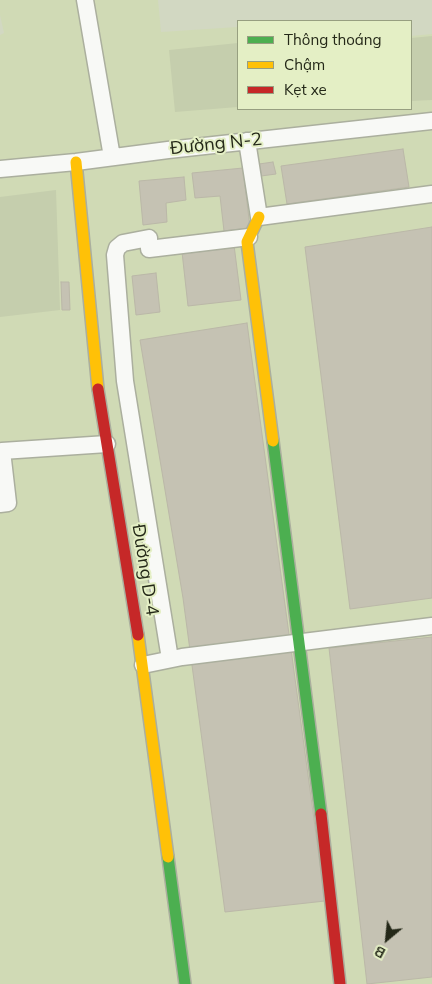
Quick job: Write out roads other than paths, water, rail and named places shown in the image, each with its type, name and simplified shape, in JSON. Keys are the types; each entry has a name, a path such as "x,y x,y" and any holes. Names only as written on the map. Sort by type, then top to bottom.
{"street":[{"path":"85,0 112,157"},
{"name":"Đường N-2","path":"0,169 432,121"},
{"path":"247,141 259,217 247,242 320,804 340,984"},
{"name":"Đường D-4","path":"76,162 97,384 143,665 185,984"},
{"path":"259,217 432,194"},
{"path":"170,659 125,381 115,255 117,248 123,243 148,238 149,249 250,236"},
{"path":"0,504 8,504 2,451 107,444"},
{"path":"143,665 170,659 432,626"}]}
